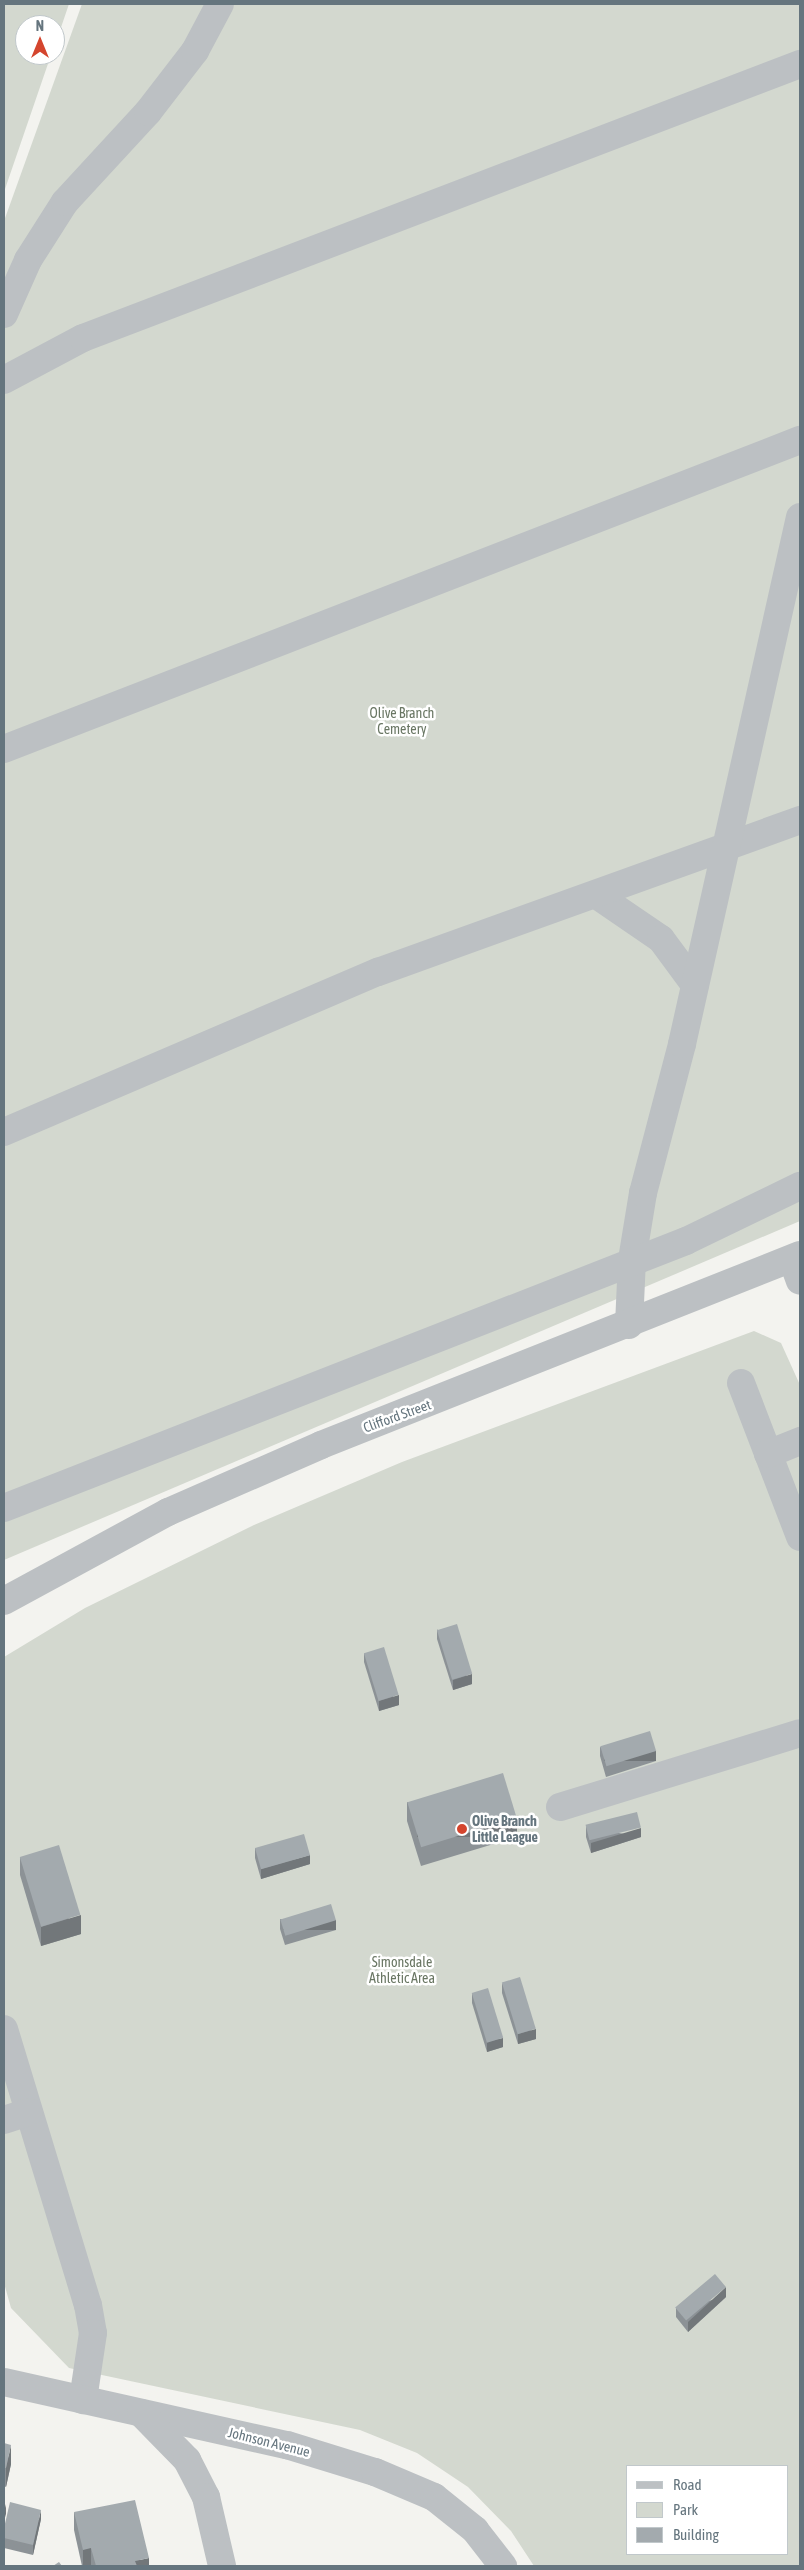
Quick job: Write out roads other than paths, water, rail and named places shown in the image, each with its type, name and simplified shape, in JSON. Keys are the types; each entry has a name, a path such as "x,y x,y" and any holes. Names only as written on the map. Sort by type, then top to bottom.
{"street":[{"path":"4,314 28,260 65,202 154,104 194,51 220,4"},
{"path":"4,380 83,338 800,64"},
{"path":"4,750 800,440"},
{"path":"629,1325 632,1260 643,1193 695,985 800,517"},
{"path":"4,1132 378,972 598,896 800,820"},
{"path":"598,896 661,939 681,960 695,985"},
{"path":"4,1508 632,1260 686,1241 800,1186"},
{"name":"Clifford Street","path":"4,1601 177,1508 321,1444 629,1325 797,1265"},
{"path":"741,1383 800,1537"},
{"path":"768,1454 800,1441"},
{"path":"560,1807 800,1733"},
{"path":"4,2029 16,2116 88,2304 93,2333 84,2400"},
{"name":"Johnson Avenue","path":"4,2382 287,2444 400,2483 434,2497 468,2524 503,2566"},
{"path":"140,2413 187,2460 206,2497 222,2566"}],"place":[{"name":"Olive Branch Little League","path":"462,1829"}],"park label":[{"name":"Olive Branch Cemetery","path":"402,722"},
{"name":"Simonsdale Athletic Area","path":"402,1970"}]}
